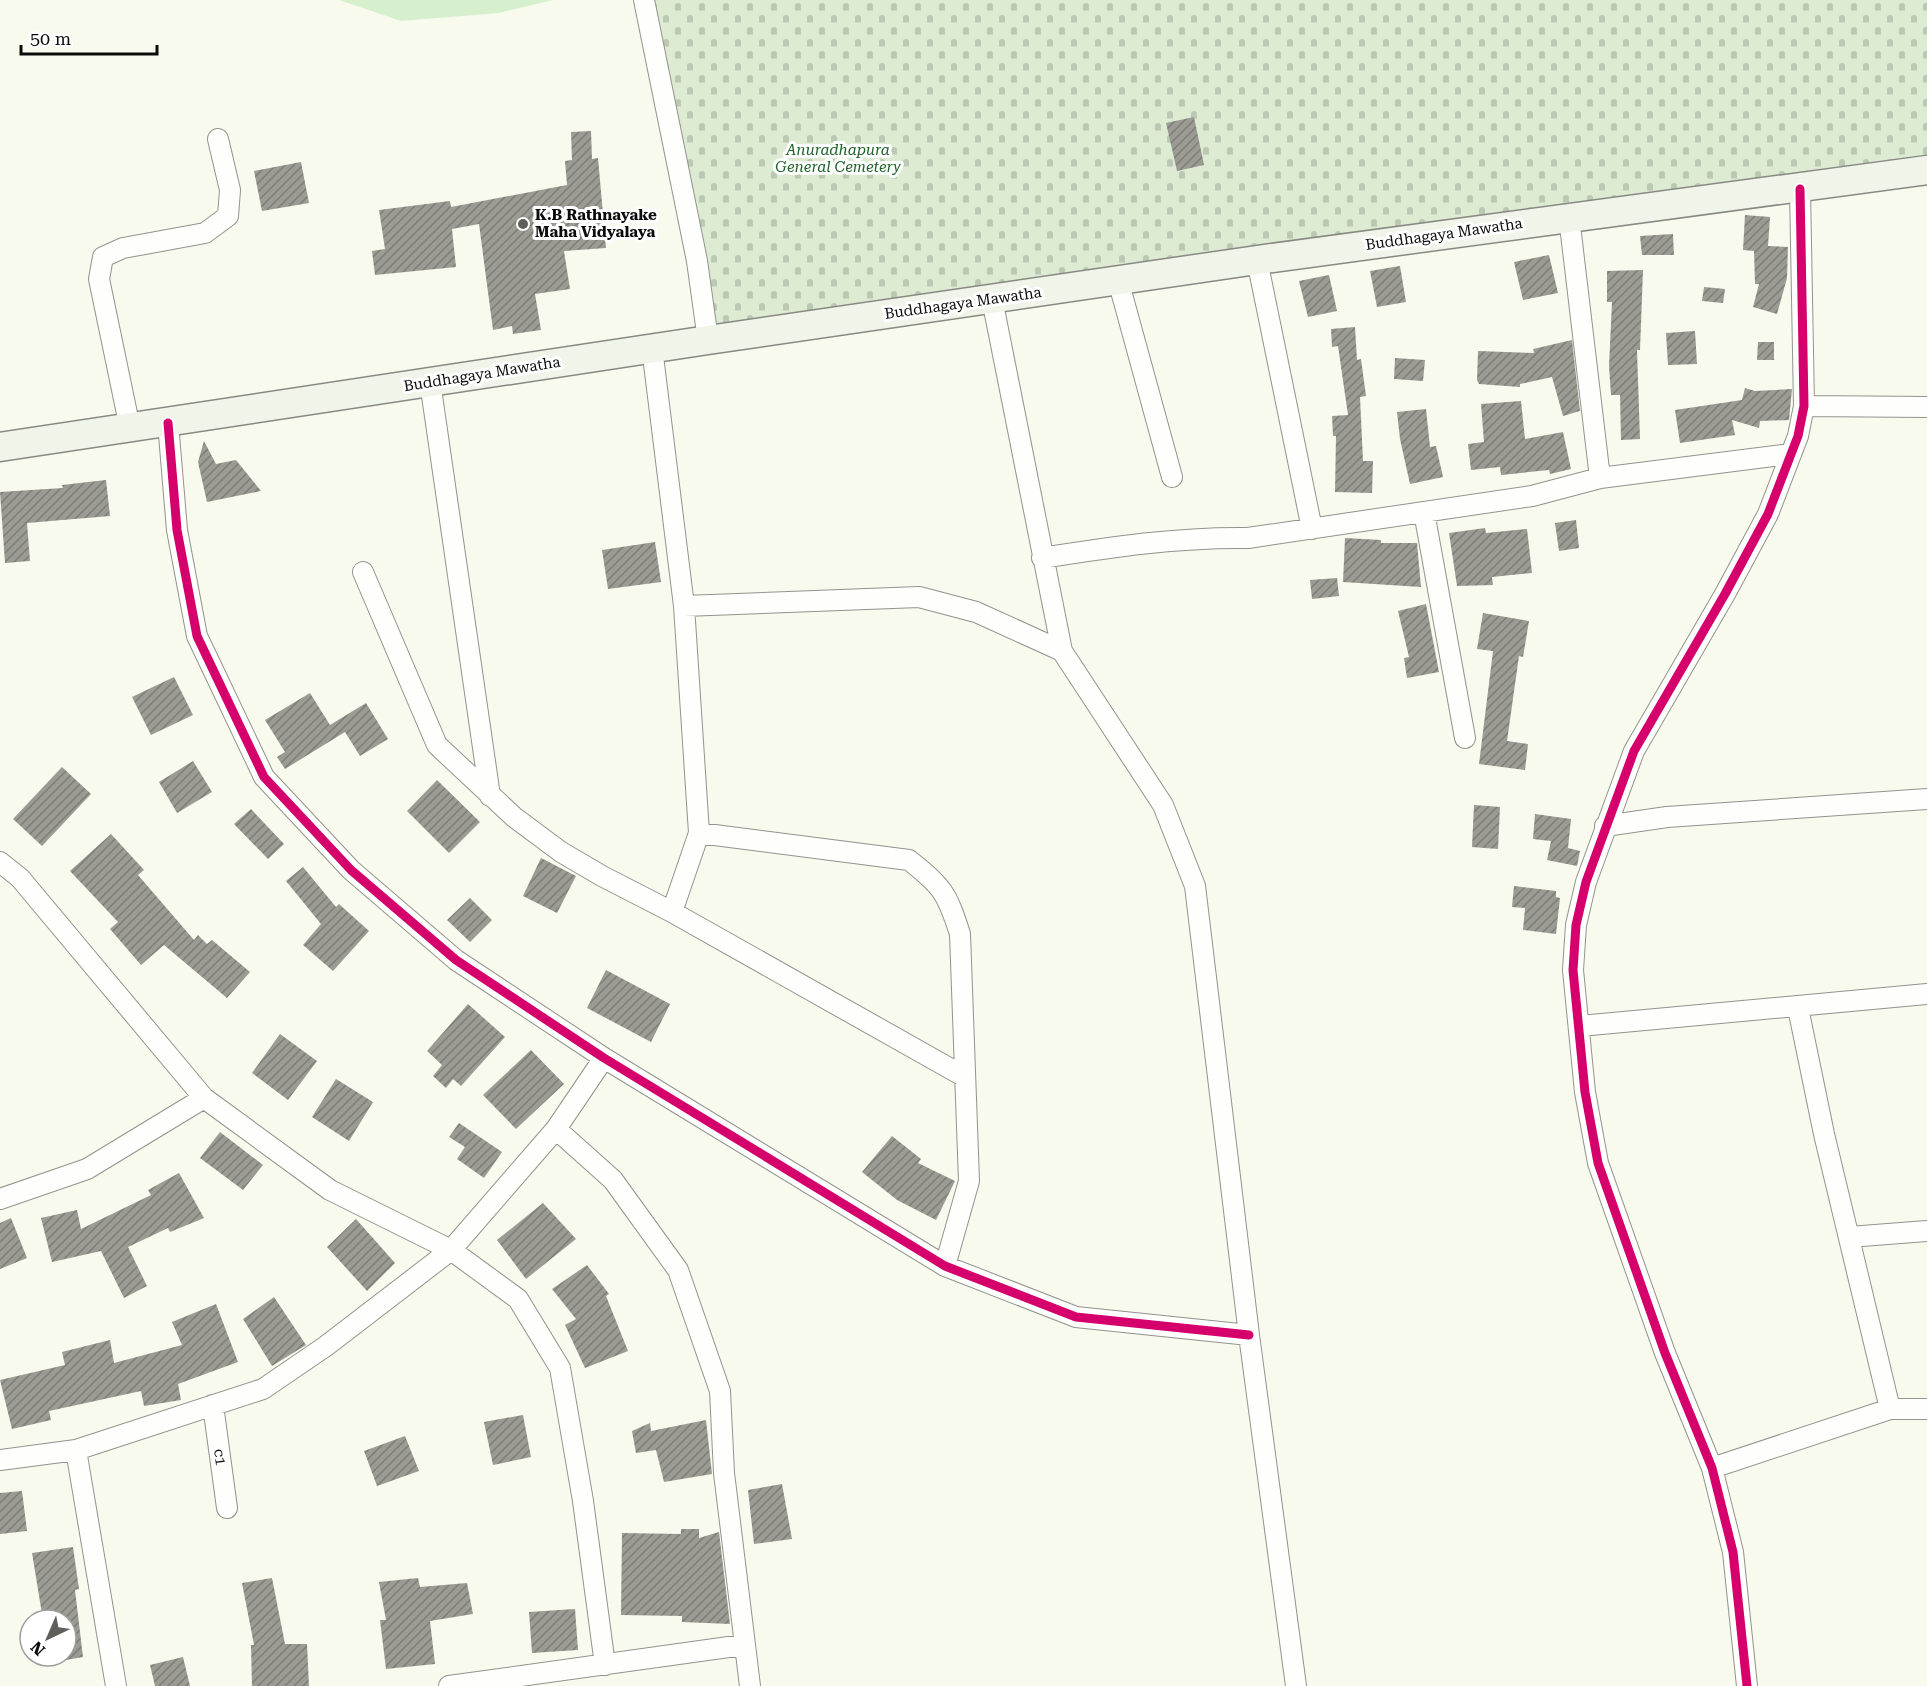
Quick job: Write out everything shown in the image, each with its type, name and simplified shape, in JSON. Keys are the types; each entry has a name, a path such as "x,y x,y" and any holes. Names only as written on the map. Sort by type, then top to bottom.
{"main road":[{"name":"Buddhagaya Mawatha","path":"0,447 652,348 1257,260 1569,217 1800,189 1927,170"}],"street":[{"path":"644,0 697,261 708,340"},
{"path":"130,428 99,279 103,257 123,248 205,233 228,216 230,190 218,139"},
{"path":"1747,1686 1733,1552 1712,1468 1665,1353 1598,1163 1585,1092 1581,1026 1574,970 1576,925 1586,882 1634,751 1725,594 1768,514 1791,454 1804,406 1800,189"},
{"path":"1569,217 1600,478"},
{"path":"1257,260 1312,529"},
{"path":"1119,280 1172,477"},
{"path":"992,299 1062,651 1163,805 1195,886 1249,1335 1296,1686"},
{"path":"652,348 684,606 699,834 672,912"},
{"path":"430,382 490,796"},
{"path":"1804,406 1927,407"},
{"path":"168,423 177,530 197,636 264,777 351,870 456,960 604,1058 945,1266 1076,1317 1249,1335"},
{"path":"1042,558 1145,542 1201,538 1248,538 1532,496 1600,478 1791,454"},
{"path":"1424,512 1466,738"},
{"path":"363,572 437,745 514,818 561,852 965,1077"},
{"path":"684,606 919,597 975,612 1062,651"},
{"path":"1605,826 1667,817 1927,799"},
{"path":"699,834 909,860 931,877 948,897 960,934 969,1181 945,1266"},
{"path":"0,862 20,878 204,1098 330,1190 450,1250 518,1299 560,1368 583,1502 605,1665"},
{"path":"1581,1026 1798,1008 1927,994"},
{"path":"1798,1008 1824,1134 1890,1409"},
{"path":"0,1460 76,1450 263,1389 326,1346 450,1250 556,1129 604,1058"},
{"path":"0,1199 87,1169 204,1098"},
{"path":"556,1129 613,1180 678,1270 720,1391 724,1473 743,1645 750,1686"},
{"path":"1849,1237 1927,1231"},
{"name":"c1","path":"213,1405 227,1508"},
{"path":"1712,1468 1890,1409 1927,1409"},
{"path":"76,1450 116,1686"},
{"path":"449,1686 743,1645"}],"green space":[{"path":"339,0 553,0 499,13 401,21"},
{"name":"Anuradhapura General Cemetery","path":"644,0 1927,0 1927,170 708,340"}],"building":[{"path":"1194,117 1204,165 1177,171 1166,123"},
{"path":"591,131 592,159 598,158 606,248 564,251 570,289 535,294 541,330 513,334 512,326 493,330 479,224 452,229 456,267 375,275 372,251 385,249 379,210 450,201 451,207 567,185 565,161 572,160 571,132"},
{"path":"301,162 309,203 262,211 254,171"},
{"path":"1745,215 1770,217 1768,246 1788,247 1787,278 1777,314 1753,307 1759,284 1755,284 1754,251 1743,250"},
{"path":"1673,234 1674,255 1642,255 1640,236"},
{"path":"1549,255 1558,293 1523,300 1514,262"},
{"path":"1400,266 1406,302 1377,307 1370,271"},
{"path":"1643,270 1640,350 1637,350 1640,439 1621,440 1620,395 1611,395 1609,366 1612,302 1607,302 1607,271"},
{"path":"1329,275 1337,311 1308,317 1299,281"},
{"path":"1704,287 1725,289 1723,303 1702,301"},
{"path":"1355,327 1357,360 1361,359 1366,396 1360,397 1363,461 1373,461 1372,493 1335,492 1336,436 1333,436 1332,416 1348,415 1338,346 1332,347 1331,329"},
{"path":"1695,331 1697,364 1668,365 1666,333"},
{"path":"1572,340 1580,411 1563,416 1552,377 1520,384 1520,387 1479,384 1477,380 1478,351 1534,353 1533,349"},
{"path":"1758,342 1774,342 1774,360 1757,360"},
{"path":"1395,358 1425,360 1423,381 1394,379"},
{"path":"1745,388 1755,391 1792,389 1789,420 1760,421 1759,428 1732,420 1735,435 1680,443 1675,410 1742,400"},
{"path":"1521,401 1525,439 1563,432 1571,469 1550,474 1549,470 1501,475 1500,467 1471,470 1468,444 1484,442 1481,404"},
{"path":"1426,409 1430,447 1436,446 1443,477 1410,484 1400,439 1397,412"},
{"path":"204,441 216,464 236,460 261,491 207,502 198,462"},
{"path":"106,480 110,516 27,523 30,561 5,563 0,492 63,488 62,485"},
{"path":"1576,520 1579,548 1559,551 1555,523"},
{"path":"1485,528 1486,533 1527,529 1532,573 1492,577 1493,585 1457,586 1449,533"},
{"path":"1345,538 1381,540 1381,543 1417,543 1421,587 1343,582"},
{"path":"655,542 661,582 608,589 602,550"},
{"path":"1337,578 1339,596 1312,599 1310,580"},
{"path":"1426,604 1439,672 1407,678 1404,658 1409,657 1398,611"},
{"path":"1483,613 1529,621 1523,657 1519,656 1507,741 1528,744 1525,770 1479,764 1493,651 1477,649"},
{"path":"174,677 193,715 151,735 132,697"},
{"path":"310,693 330,725 366,703 388,739 360,756 345,732 285,769 277,757 285,752 265,720"},
{"path":"193,761 212,792 177,813 159,782"},
{"path":"62,767 91,794 42,846 13,819"},
{"path":"437,780 480,822 449,853 407,811"},
{"path":"1474,805 1500,807 1498,849 1472,847"},
{"path":"251,809 284,844 268,859 234,824"},
{"path":"1535,814 1571,819 1568,848 1580,851 1577,866 1547,860 1551,841 1533,839"},
{"path":"111,834 144,870 138,875 194,940 198,935 207,944 212,940 250,972 227,998 164,945 141,965 110,929 118,922 70,871"},
{"path":"541,858 576,876 557,913 523,896"},
{"path":"303,867 336,907 339,904 369,931 333,971 303,945 321,924 286,881"},
{"path":"1514,886 1556,891 1556,897 1560,898 1556,934 1523,930 1525,908 1512,907"},
{"path":"470,898 492,920 470,942 447,920"},
{"path":"606,970 670,1004 651,1042 587,1008"},
{"path":"468,1004 505,1037 461,1086 453,1079 446,1088 433,1076 442,1065 427,1051"},
{"path":"280,1034 317,1061 288,1100 252,1073"},
{"path":"531,1050 564,1084 516,1129 483,1095"},
{"path":"336,1079 373,1102 349,1141 312,1117"},
{"path":"459,1123 502,1152 484,1178 457,1159 465,1147 449,1137"},
{"path":"220,1132 263,1165 243,1190 200,1158"},
{"path":"892,1136 921,1159 918,1163 955,1181 936,1220 897,1200 862,1172"},
{"path":"179,1173 204,1218 170,1232 168,1228 128,1247 147,1286 124,1298 101,1251 52,1262 41,1218 77,1210 81,1229 151,1195 148,1190"},
{"path":"543,1203 576,1239 526,1279 497,1240"},
{"path":"11,1218 27,1258 0,1269 0,1223"},
{"path":"356,1219 395,1263 367,1291 327,1247"},
{"path":"587,1265 609,1294 606,1296 628,1351 585,1368 565,1325 576,1319 552,1289"},
{"path":"274,1297 306,1345 272,1366 243,1319"},
{"path":"216,1304 238,1362 178,1384 181,1400 144,1406 141,1391 49,1411 51,1420 12,1429 0,1380 65,1365 62,1352 110,1340 114,1363 182,1345 172,1322"},
{"path":"523,1415 531,1457 493,1465 484,1422"},
{"path":"706,1420 712,1474 664,1482 656,1450 636,1453 632,1431 650,1423 651,1431"},
{"path":"405,1436 419,1471 377,1486 364,1451"},
{"path":"782,1484 792,1539 754,1544 748,1490"},
{"path":"22,1491 27,1531 0,1534 0,1493"},
{"path":"681,1529 699,1529 699,1538 719,1532 730,1624 682,1622 682,1616 621,1615 622,1533 681,1534"},
{"path":"73,1547 79,1589 75,1590 77,1608 41,1608 32,1553"},
{"path":"272,1578 285,1644 307,1644 309,1686 252,1686 251,1645 254,1645 242,1583"},
{"path":"418,1578 420,1587 467,1583 473,1614 430,1621 435,1664 386,1669 380,1620 386,1620 379,1582"},
{"path":"575,1609 578,1650 532,1653 529,1612"},
{"path":"78,1615 83,1657 78,1658"},
{"path":"183,1657 190,1686 155,1686 150,1665"}],"cycle path":[{"path":"1747,1686 1733,1552 1712,1468 1665,1353 1598,1163 1585,1092 1573,970 1576,925 1586,882 1634,751 1725,594 1768,514 1798,436 1804,406 1800,189"},
{"path":"168,423 177,530 197,636 264,777 351,870 456,960 604,1058 945,1266 1076,1317 1249,1335"}],"place":[{"name":"K.B Rathnayake Maha Vidyalaya","path":"523,224"}]}
